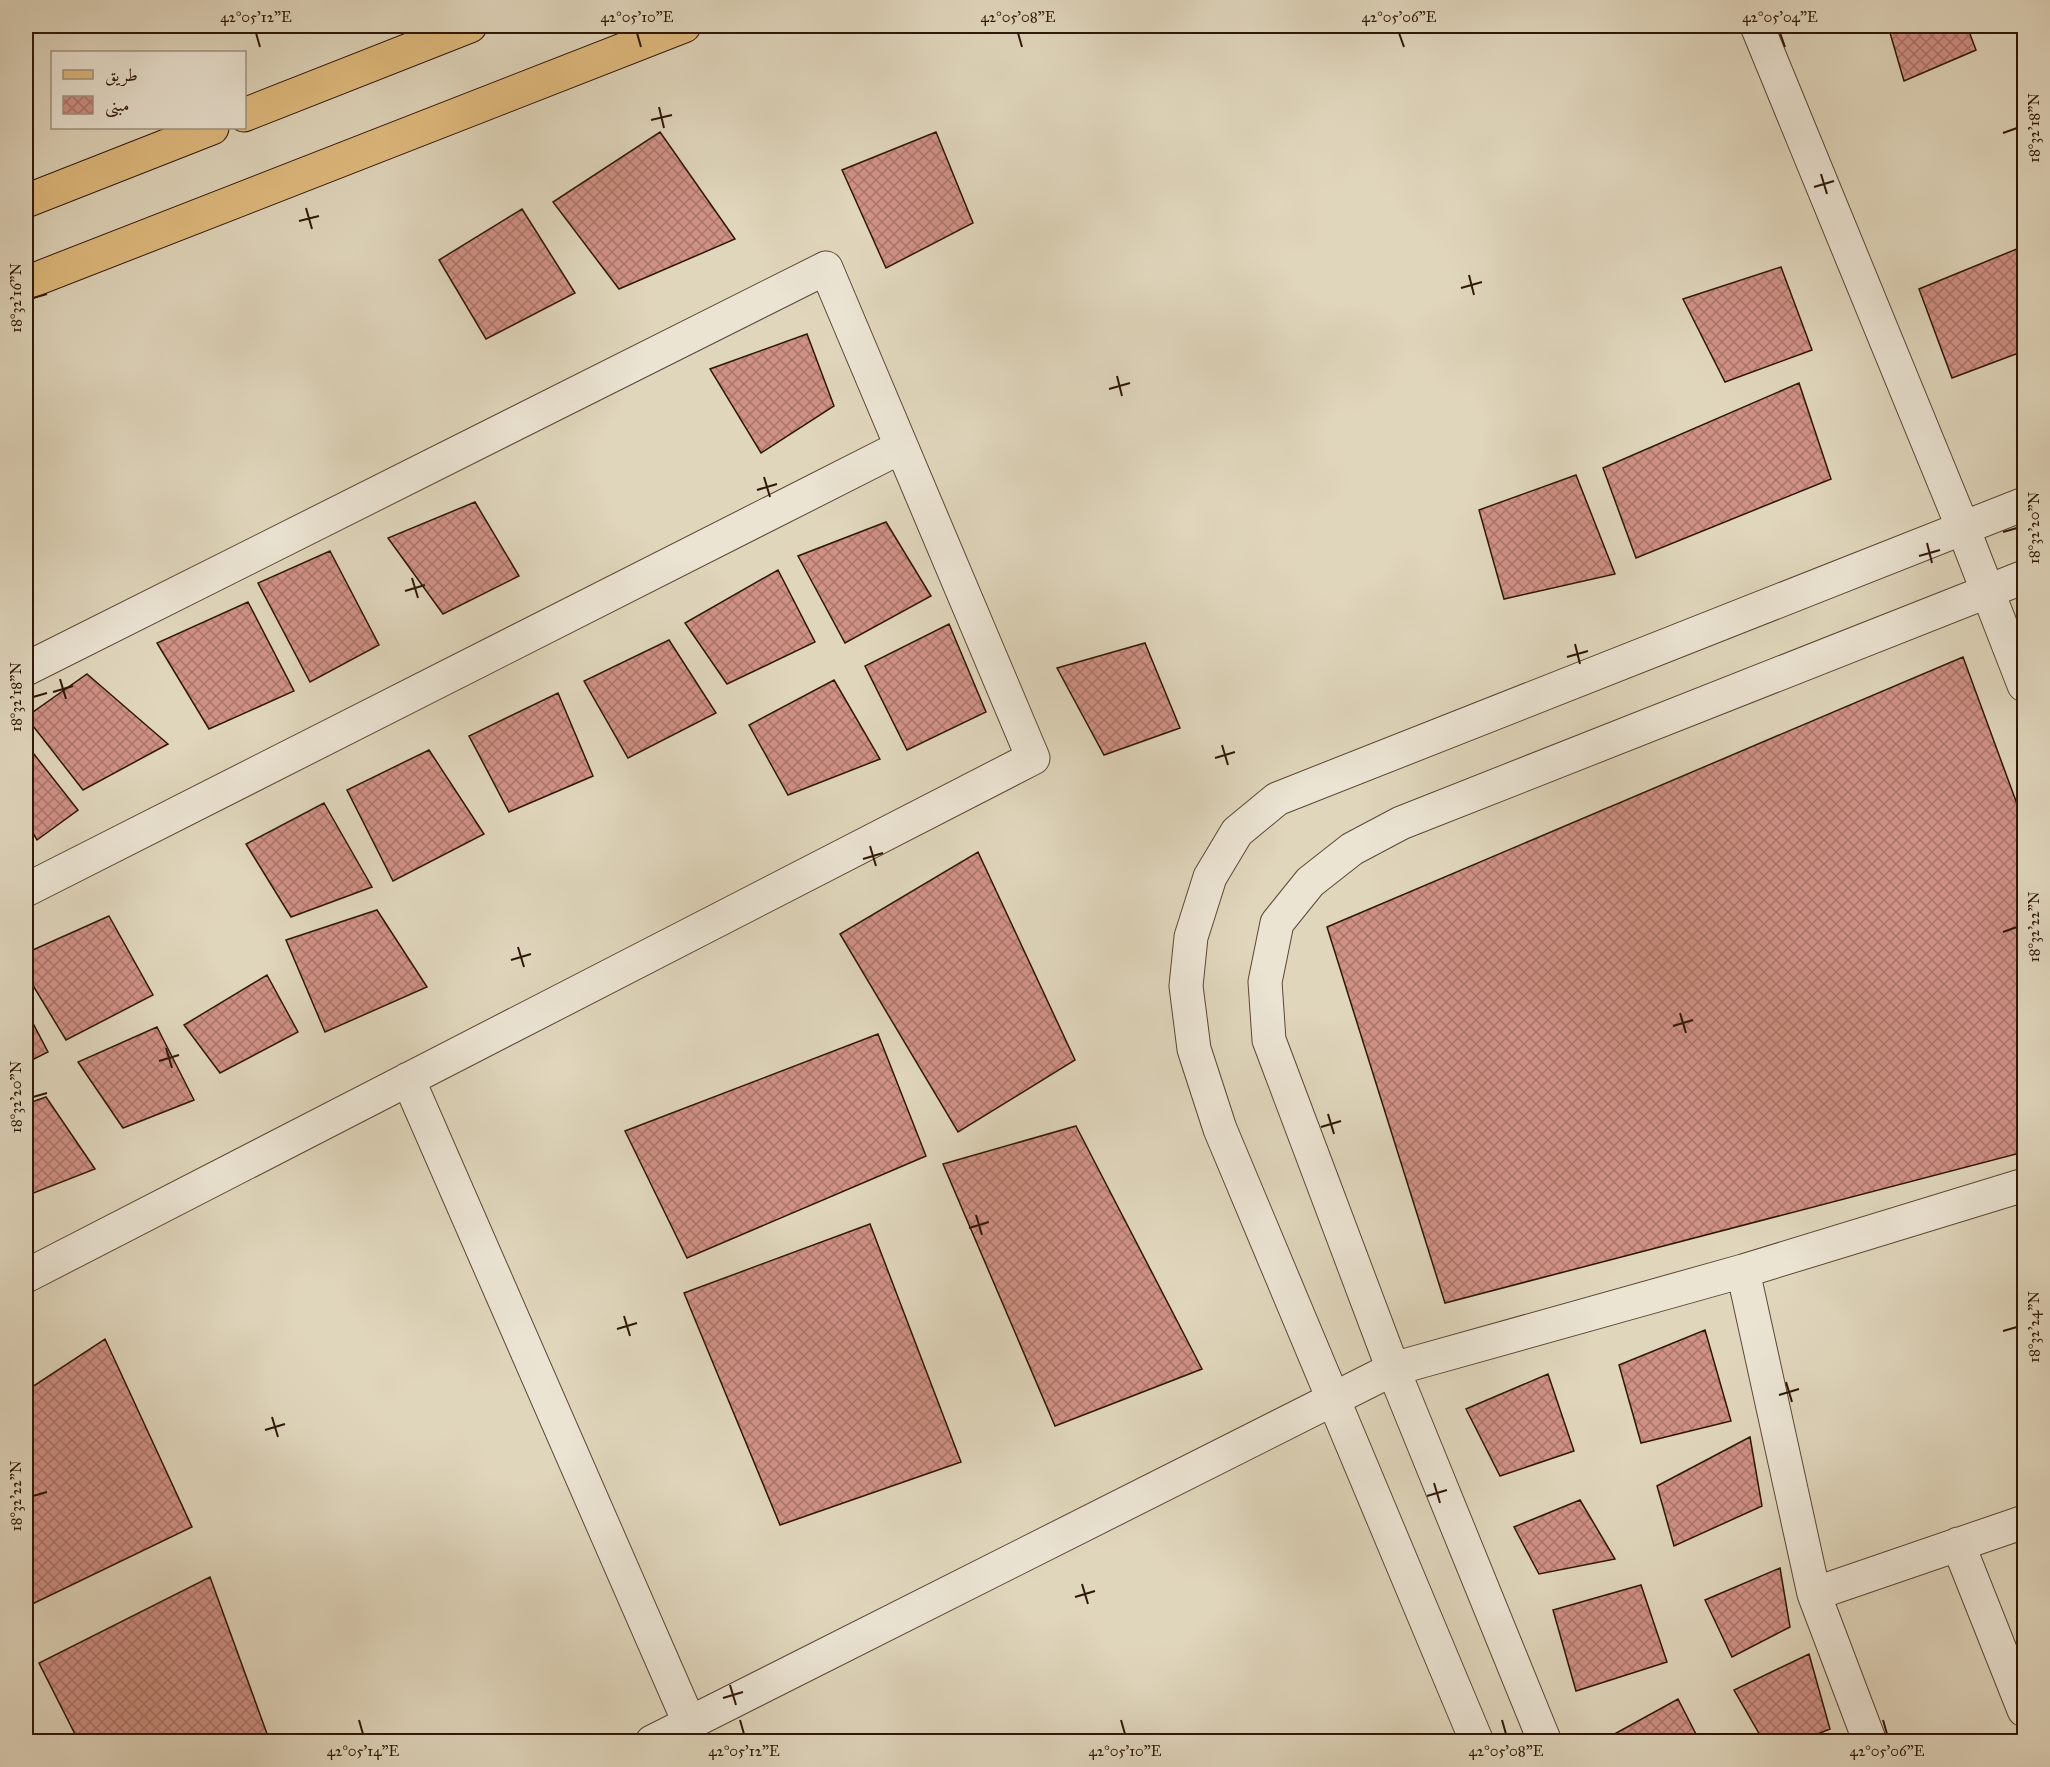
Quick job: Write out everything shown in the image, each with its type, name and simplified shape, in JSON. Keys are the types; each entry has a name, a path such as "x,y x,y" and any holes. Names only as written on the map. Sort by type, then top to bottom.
{"main road":[{"path":"246,114 470,26"},
{"path":"26,283 684,26"},
{"path":"26,201 209,129"}],"street":[{"path":"1757,26 2025,685"},
{"path":"26,669 826,268 1033,758 26,1276"},
{"path":"26,890 901,447"},
{"path":"1477,1742 1220,1129 1194,1049 1186,986 1191,937 1210,877 1237,832 1277,799 2025,504"},
{"path":"1545,1742 1393,1369 1269,1040 1265,982 1277,923 1310,882 1352,849 1401,823 2025,577"},
{"path":"408,1079 689,1722"},
{"path":"652,1742 1393,1369 1743,1271 2025,1185"},
{"path":"1743,1271 1814,1594 1870,1742"},
{"path":"1814,1594 2025,1522"},
{"path":"1958,1544 2025,1710"}],"building":[{"path":"1888,26 1967,26 1976,50 1904,81"},
{"path":"660,132 735,239 619,289 553,202"},
{"path":"936,132 973,223 886,268 842,170"},
{"path":"522,209 575,293 486,339 439,260"},
{"path":"2024,246 2024,351 1952,378 1919,289"},
{"path":"1781,267 1812,350 1725,382 1683,299"},
{"path":"807,334 834,406 761,453 710,369"},
{"path":"1799,383 1831,479 1636,558 1603,468"},
{"path":"1576,475 1615,574 1504,599 1479,510"},
{"path":"475,502 519,576 443,614 388,538"},
{"path":"886,522 931,596 845,643 798,556"},
{"path":"330,551 379,645 310,682 258,583"},
{"path":"778,570 815,642 727,684 685,623"},
{"path":"248,602 294,691 209,729 157,643"},
{"path":"949,624 986,712 907,750 865,666"},
{"path":"669,640 716,713 628,758 584,681"},
{"path":"1145,643 1180,728 1104,755 1057,668"},
{"path":"1963,657 2024,823 2024,1152 1445,1303 1327,927"},
{"path":"87,674 168,744 83,790 26,717"},
{"path":"834,680 880,759 788,795 749,725"},
{"path":"558,693 593,776 509,812 469,736"},
{"path":"26,744 78,810 37,840 26,821"},
{"path":"429,750 484,834 393,881 347,790"},
{"path":"324,803 372,887 291,917 246,844"},
{"path":"978,852 1075,1060 958,1132 840,934"},
{"path":"377,910 427,987 325,1032 286,940"},
{"path":"109,916 153,995 66,1040 26,974 26,953"},
{"path":"267,975 298,1032 220,1073 184,1025"},
{"path":"26,1010 48,1052 26,1063"},
{"path":"157,1027 194,1100 123,1128 78,1062"},
{"path":"878,1034 926,1156 687,1258 625,1131"},
{"path":"46,1097 95,1169 26,1196 26,1104"},
{"path":"1076,1126 1202,1369 1055,1426 943,1164"},
{"path":"870,1224 961,1462 780,1525 684,1293"},
{"path":"1705,1330 1731,1421 1641,1443 1619,1365"},
{"path":"105,1339 192,1527 26,1607 26,1391"},
{"path":"1548,1374 1574,1451 1500,1476 1466,1409"},
{"path":"1750,1437 1762,1506 1674,1546 1657,1486"},
{"path":"1580,1500 1615,1559 1539,1574 1514,1527"},
{"path":"1780,1568 1790,1627 1732,1657 1705,1600"},
{"path":"210,1577 270,1742 79,1742 39,1663"},
{"path":"1641,1585 1667,1662 1576,1691 1553,1610"},
{"path":"1809,1654 1830,1729 1798,1742 1764,1742 1734,1690"},
{"path":"1678,1699 1700,1742 1600,1742"}]}
